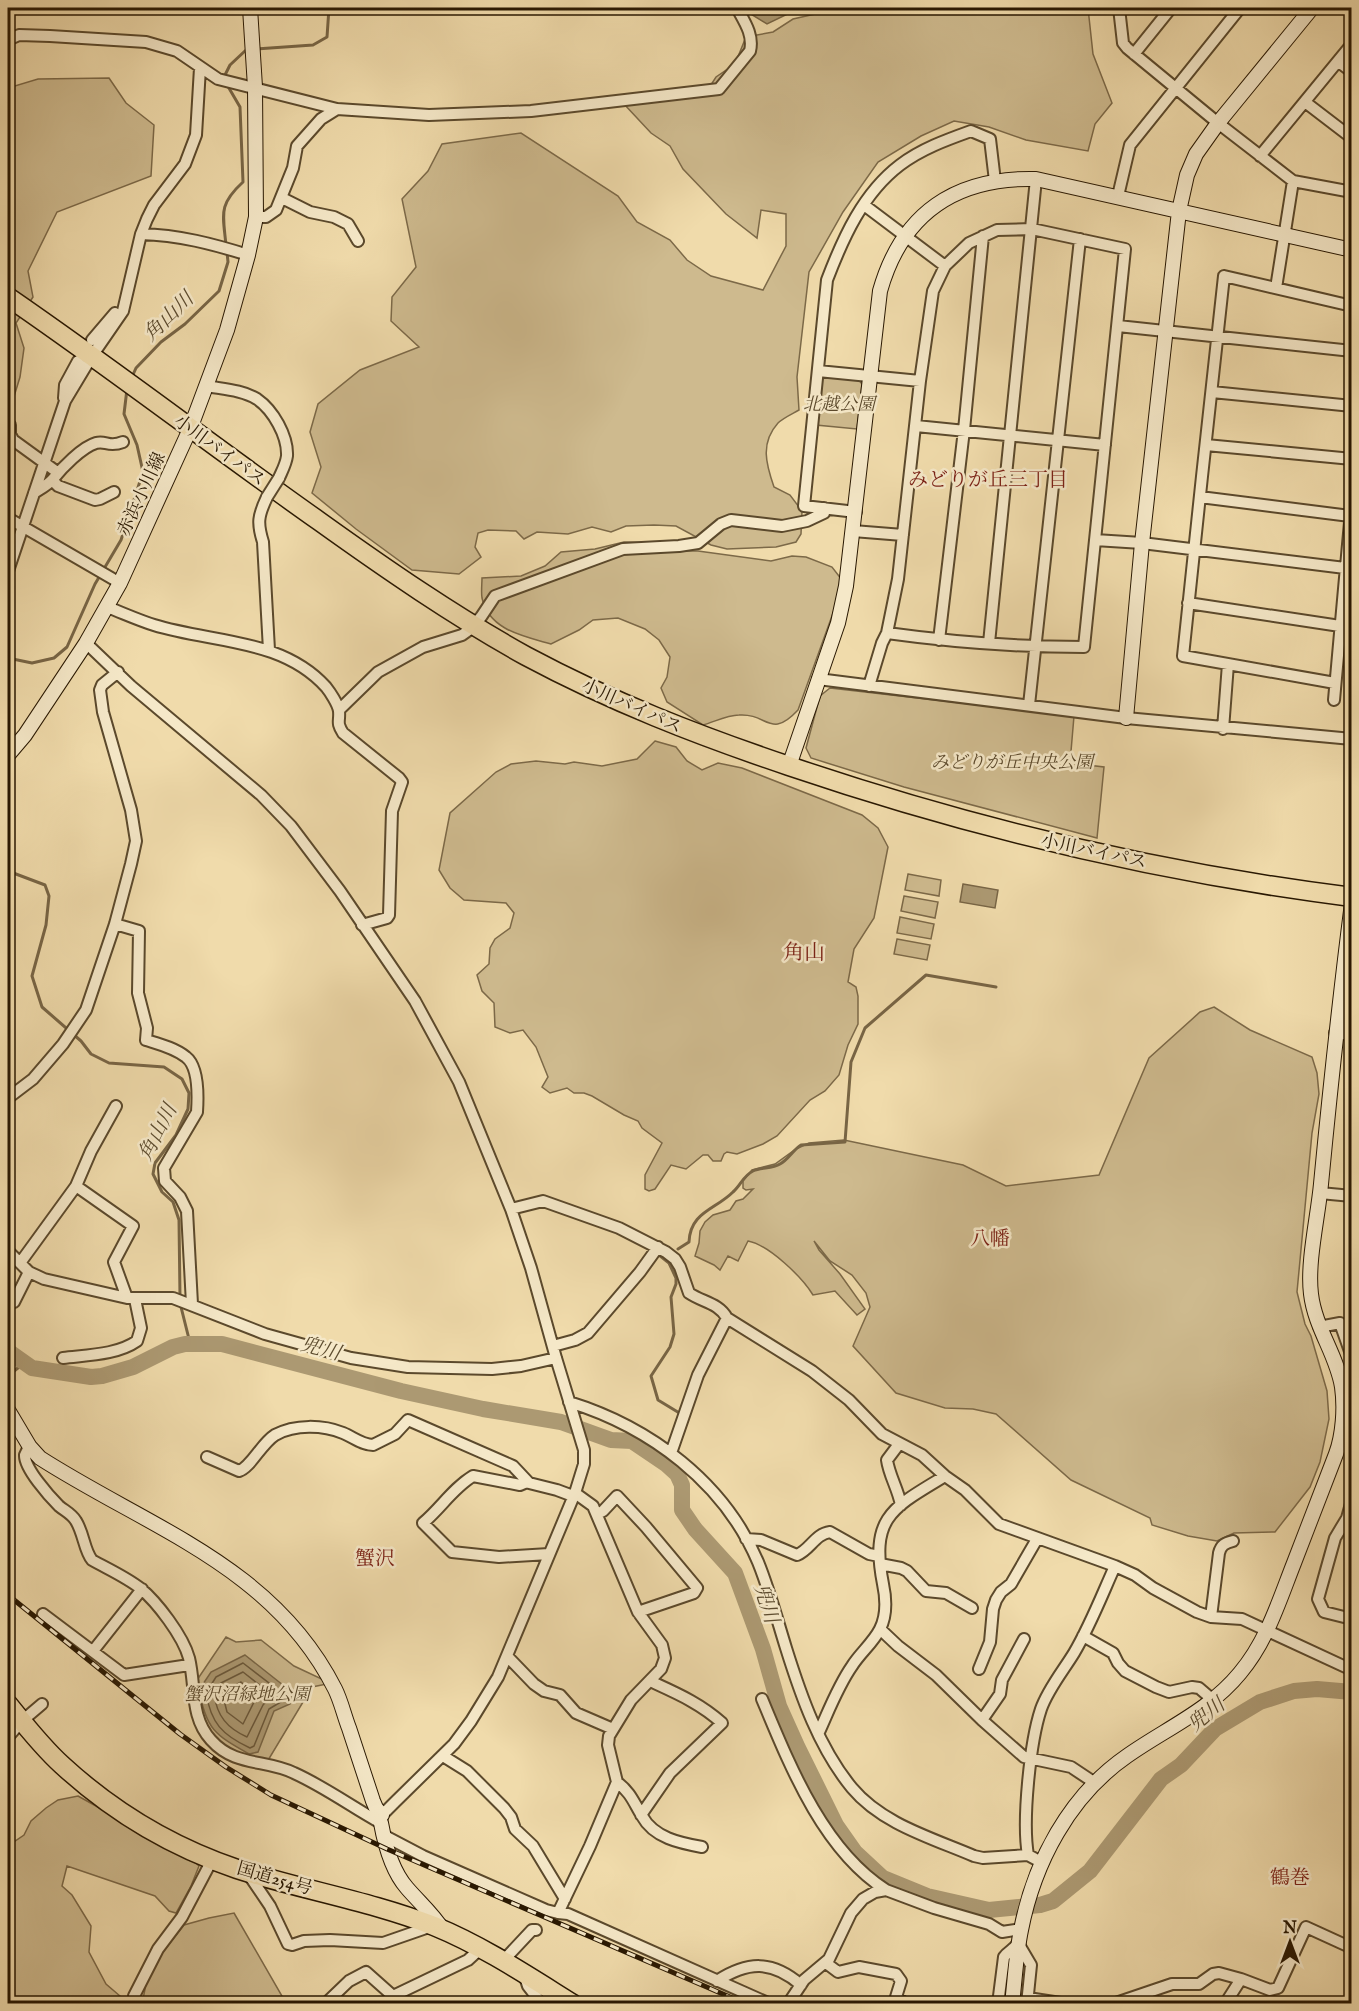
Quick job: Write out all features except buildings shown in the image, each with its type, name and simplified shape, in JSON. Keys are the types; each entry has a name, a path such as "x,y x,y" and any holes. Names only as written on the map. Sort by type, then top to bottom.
{"highway":[{"name":"小川バイパス","path":"8,297 388,570 526,656 646,714 715,741 921,808 1050,842 1217,877 1352,897"},
{"name":"国道254号","path":"8,1704 61,1764 93,1792 138,1822 212,1860 438,1928 481,1948 573,2004"}],"street":[{"name":"赤浜小川線","path":"8,755 25,735 87,643 107,607 115,580 190,429 227,330 256,217 255,87 250,8"},
{"path":"8,40 18,35 146,42 177,51 218,79 337,109 429,115 531,111 719,89 750,51 752,45 751,36 737,8"},
{"path":"1119,8 1123,43 1218,123 1293,181 1352,192"},
{"path":"1134,54 1171,8"},
{"path":"1118,196 1130,145 1240,8"},
{"path":"1126,718 1142,543 1179,211 1187,175 1196,154 1218,123 1312,8"},
{"path":"1260,156 1352,44"},
{"path":"1339,62 1352,72"},
{"path":"8,571 65,401 87,353 123,311 141,234 154,205 185,164 196,135 200,68"},
{"path":"1305,102 1352,138"},
{"path":"256,217 273,214 282,198 293,168 297,146 321,119 337,109"},
{"path":"856,512 804,506 827,280 852,220 899,166 922,151 971,131 990,139 995,181"},
{"path":"989,643 1036,179"},
{"path":"789,766 838,623 849,568 880,291 887,267 905,235 930,209 970,187 995,181 1036,179 1352,250"},
{"path":"1276,288 1293,181"},
{"path":"282,198 309,212 334,217 348,224 358,241"},
{"path":"864,205 945,266"},
{"path":"869,686 887,633 898,579 920,381 933,291 945,266 969,243 997,230 1032,229 1125,249 1084,647 1036,647 939,640 887,633"},
{"path":"141,234 180,237 248,255"},
{"path":"939,640 964,430 983,236"},
{"path":"1029,705 1080,239"},
{"path":"1335,683 1183,656 1224,276 1352,306"},
{"path":"1118,326 1352,351"},
{"path":"818,371 920,381"},
{"path":"206,386 257,399 272,414 287,446 286,464 267,497 259,519 263,542 268,650"},
{"path":"1212,392 1352,406"},
{"path":"10,425 13,440 44,463 55,476 58,486 95,500 114,492"},
{"path":"916,426 1105,445"},
{"path":"34,494 92,445 99,442 114,446 123,442"},
{"path":"1206,445 1352,459"},
{"path":"1200,497 1350,516"},
{"path":"1334,700 1352,500"},
{"path":"339,710 378,672 423,647 462,635 474,625 495,596 623,549 698,543 716,527 731,520 782,526 807,521 824,513 824,508"},
{"path":"8,518 115,580"},
{"path":"853,531 903,535"},
{"path":"1095,540 1142,543 1345,568"},
{"path":"1188,603 1340,626"},
{"path":"107,607 155,625 268,650 285,657 327,688 339,710 338,724 343,733 402,782 392,811 389,915 387,918 362,925"},
{"path":"87,643 131,686 261,795 291,826 340,891 415,1001 452,1066 511,1209 531,1268 584,1450 584,1464 574,1495 507,1656 486,1699 465,1731 382,1825"},
{"path":"1223,729 1228,664"},
{"path":"8,1098 33,1079 63,1044 86,1010 115,924 136,841 131,810 103,712 100,690 102,685 118,672"},
{"path":"818,679 1223,729 1352,739"},
{"path":"1012,2004 1021,1930 1029,1893 1041,1864 1066,1819 1095,1783 1129,1754 1192,1716 1213,1700 1242,1672 1268,1631 1337,1450 1343,1414 1342,1386 1319,1327 1311,1291 1335,1033 1352,903"},
{"path":"115,924 140,931 138,993 147,1028 146,1040 178,1052 186,1057 193,1068 198,1112 164,1168 165,1181 180,1197 187,1211 192,1304"},
{"path":"1335,1033 1352,1035"},
{"path":"20,1263 76,1186 91,1151 116,1106"},
{"path":"63,1358 129,1347 137,1341 141,1329 131,1298 114,1262 133,1226 76,1186"},
{"path":"1320,1193 1352,1196"},
{"path":"511,1209 543,1201 555,1203 619,1228 657,1247 675,1259 689,1293 716,1305 727,1318 812,1371 849,1400 882,1434 921,1455 965,1490 999,1524 1115,1566 1135,1575 1187,1607 1211,1617 1242,1619 1352,1670"},
{"path":"553,1346 575,1340 588,1333 640,1272 657,1247"},
{"path":"8,1251 29,1272 44,1279 131,1298 163,1296 192,1304 265,1334 351,1358 408,1367 492,1369 521,1366 556,1358"},
{"path":"8,1297 14,1302 29,1272"},
{"path":"671,1453 694,1385 727,1318"},
{"path":"1319,1327 1340,1323 1352,1357"},
{"path":"569,1402 614,1418 671,1453 708,1486 725,1506 746,1539 765,1581 796,1681 819,1732 852,1788 868,1804 896,1822 983,1858 1028,1855 1041,1864"},
{"path":"8,1410 30,1447 40,1458 223,1563 251,1585 298,1630 311,1647 336,1691 401,1881 430,1912 438,1928 383,1942 330,1940 288,1944 270,1906 247,1872"},
{"path":"207,1457 239,1471 248,1465 259,1448 283,1431 304,1427 328,1429 373,1445 395,1434 408,1420 513,1466 527,1482 587,1501 597,1514 638,1612 662,1645 665,1658 661,1669 631,1701 609,1736 608,1745 617,1782 632,1795 646,1823 658,1833 675,1842 702,1847"},
{"path":"899,1444 887,1460 901,1505"},
{"path":"30,1447 25,1458 30,1468 44,1489 74,1518 83,1536 88,1555 92,1560 142,1589 180,1638 189,1659 199,1722 202,1729 221,1750 243,1761 290,1771 308,1779 468,1876 558,1913 578,1917 770,2004"},
{"path":"527,1482 520,1485 473,1476 457,1486 438,1511 423,1523 452,1552 499,1557 549,1554"},
{"path":"819,1732 846,1675 880,1629 885,1613 886,1596 879,1560 882,1529 888,1518 901,1505 945,1476"},
{"path":"597,1514 603,1511 616,1496 646,1527 697,1588 694,1593 638,1612"},
{"path":"1352,1500 1347,1518 1335,1538 1318,1599 1324,1612 1352,1619"},
{"path":"746,1539 760,1540 797,1555 801,1554 821,1534 830,1532 879,1560 907,1571 926,1591 946,1593 972,1608"},
{"path":"979,1669 990,1642 996,1600 1001,1592 1011,1584 1037,1539"},
{"path":"1211,1617 1219,1553 1226,1542 1233,1540"},
{"path":"1028,1855 1026,1846 1027,1803 1031,1760 1041,1708 1083,1636 1115,1566"},
{"path":"93,1651 142,1589"},
{"path":"44,1614 124,1675 189,1665"},
{"path":"880,1629 936,1675 1024,1757 1071,1767 1095,1783"},
{"path":"1083,1636 1113,1653 1125,1671 1156,1687 1169,1692 1192,1687 1199,1689 1213,1700"},
{"path":"982,1720 1000,1694 1002,1680 1024,1639"},
{"path":"507,1656 544,1691 560,1695 576,1713 613,1729"},
{"path":"641,1815 670,1773 722,1723 707,1709 695,1702 650,1681"},
{"path":"762,1699 777,1738 825,1826 855,1866 869,1879 886,1890 934,1908 989,1924 1002,1932 1021,1930"},
{"path":"8,1737 42,1704"},
{"path":"443,1756 467,1771 504,1808 511,1817 515,1829 533,1846 565,1899"},
{"path":"558,1913 617,1782"},
{"path":"135,2004 134,1996 158,1949 182,1917 212,1860"},
{"path":"788,2004 801,1985 821,1964 826,1963 836,1947 844,1924 858,1905 871,1894 886,1890"},
{"path":"1113,2004 1172,1984 1199,1984 1212,1974 1219,1973 1270,1990 1278,1988 1306,1927 1352,1948"},
{"path":"503,1961 532,1930 536,1930"},
{"path":"1021,1930 1031,1965 1028,2001 1067,2004"},
{"path":"998,2004 1004,1957 1007,1952 1014,1949 1021,1930"},
{"path":"325,2004 350,1981 366,1972 393,1995 468,1960 481,1948"},
{"path":"826,1963 838,1972 859,1966 896,1974 901,1981 896,1997 906,2004"},
{"path":"717,1981 741,1968 760,1965 777,1970 801,1985"},
{"path":"524,1973 528,1986 542,2004"},
{"path":"1225,2004 1241,1979"}],"green space":[{"path":"829,8 1088,8 1093,54 1112,103 1095,124 1088,151 1026,140 989,127 954,121 921,136 878,162 843,212 809,272 797,377 799,410 778,423 772,431 767,446 767,462 774,487 790,495 802,511 801,534 796,542 776,547 727,549 711,545 676,526 654,525 626,526 611,532 592,527 568,534 537,532 524,539 516,531 488,530 478,533 475,547 481,557 459,574 412,570 312,493 321,467 310,432 318,404 360,370 419,347 391,321 392,297 416,267 402,199 428,171 442,144 521,133 618,196 637,222 670,240 687,260 711,276 763,290 786,246 786,214 761,210 757,238 726,214 683,169 670,146 651,133 624,104 705,94 716,77 735,64 746,37 773,32 793,19 824,12"},
{"path":"109,78 126,103 154,125 151,176 57,212 28,271 33,297 16,323 24,348 20,377 8,416 8,88 38,79"},
{"name":"北越公園","path":"826,376 858,379 862,384 857,429 816,425 822,378"},
{"path":"624,542 663,543 683,551 771,561 792,556 806,557 832,567 842,580 837,602 798,710 789,719 775,724 749,715 734,715 703,725 667,702 661,688 667,677 670,657 659,640 645,629 618,618 593,620 551,644 509,630 492,618 486,609 482,598 482,578 521,576 545,566 561,552 595,549"},
{"name":"みどりが丘中央公園","path":"830,688 1074,716 1070,763 1104,767 1097,838 904,787 811,758 806,748 820,696"},
{"path":"655,741 676,747 687,761 702,770 718,763 742,768 862,815 878,828 888,847 874,918 854,949 848,982 856,987 858,1024 848,1045 839,1075 825,1091 810,1100 777,1136 737,1154 727,1152 721,1161 713,1161 708,1155 703,1155 686,1169 671,1165 655,1189 649,1191 645,1189 645,1175 662,1143 642,1128 638,1121 592,1096 574,1093 567,1088 550,1093 542,1087 548,1077 536,1047 523,1030 510,1033 495,1027 494,1003 482,991 477,975 489,964 490,948 495,939 510,928 514,913 506,903 464,900 450,888 439,870 450,813 496,772 511,764 536,761 565,764 574,762 602,766 637,759"},
{"path":"908,874 941,880 939,896 905,890"},
{"path":"904,896 938,902 935,918 901,911"},
{"path":"900,917 934,924 931,939 897,933"},
{"path":"897,939 930,945 927,960 894,954"},
{"path":"1214,1007 1250,1030 1312,1057 1317,1073 1319,1094 1312,1133 1297,1292 1327,1391 1329,1419 1320,1462 1310,1487 1275,1532 1234,1533 1217,1541 1188,1536 1152,1525 1150,1518 1071,1480 996,1414 973,1409 945,1408 896,1393 853,1346 870,1307 866,1293 852,1275 830,1261 814,1241 865,1309 857,1315 835,1291 813,1295 775,1255 748,1241 738,1261 728,1256 720,1270 695,1256 700,1231 705,1222 713,1215 730,1210 736,1201 743,1199 753,1189 743,1188 743,1181 752,1170 775,1164 809,1143 844,1140 963,1165 1006,1186 1099,1175 1149,1058 1200,1012"},
{"name":"蟹沢沼緑地公園","path":"226,1637 236,1642 261,1640 294,1666 326,1681 327,1684 312,1687 267,1762 227,1749 204,1726 198,1702 197,1680"},
{"path":"78,1796 193,1860 199,1866 176,1913 169,1911 155,1896 67,1866 62,1886 72,1895 91,1926 89,1952 106,1984 120,1996 114,2003 8,2003 8,1846 24,1835 31,1821 46,1808 58,1800"},
{"path":"234,1913 286,2003 142,2004 146,1984 162,1953 184,1925"}],"water":[{"path":"745,8 800,8 767,24"},
{"path":"963,884 998,890 995,908 960,902"},
{"path":"245,1655 293,1693 290,1704 274,1711 258,1752 249,1754 214,1730 205,1714 199,1690 211,1672"}],"waterway":[{"name":"角山川","path":"256,49 313,45 327,37 329,8"},
{"path":"329,10 456,11 471,8"},
{"name":"角山川","path":"224,77 230,65 246,50 249,50"},
{"name":"角山川","path":"226,83 240,107 243,182 229,197 224,210 226,245"},
{"name":"角山川","path":"132,377 136,368 161,342 185,324 219,291 228,262 227,252"},
{"name":"角山川","path":"8,658 32,663 54,658 67,647 95,584 121,540 143,472 137,445 124,414 127,389"},
{"name":"角山川","path":"8,871 45,885 49,896 46,925 32,976 42,1007 81,1041 91,1054 109,1063 164,1067 182,1079 189,1093 188,1109 176,1135 155,1163 153,1174 162,1192 173,1202 179,1220 180,1297"},
{"path":"678,1249 689,1242 690,1232 699,1218 733,1192 750,1173 780,1164 801,1145 845,1142 851,1062 865,1028 926,975 996,987"},
{"path":"659,1255 669,1263 676,1278 671,1297 674,1334 670,1347 651,1376 658,1400 681,1414"},
{"name":"角山川","path":"180,1303 190,1343"},
{"name":"兜川","path":"8,1351 32,1368 91,1377 133,1367 173,1347 185,1344 222,1344 401,1391 483,1409 561,1422 611,1440 632,1441 677,1474 682,1485 682,1510 695,1529 735,1573 763,1649 779,1706 836,1825 855,1852 883,1878 927,1896 989,1910 1040,1905 1053,1901 1090,1871 1161,1779 1181,1765 1215,1729 1260,1702 1294,1691 1317,1689 1352,1692"},
{"path":"8,1376 24,1363"}],"railway":[{"path":"8,1595 180,1734 271,1795 387,1849 746,2004"}],"district":[{"name":"みどりが丘三丁目","path":"988,479"},
{"name":"角山","path":"804,952"},
{"name":"八幡","path":"990,1238"},
{"name":"蟹沢","path":"375,1558"},
{"name":"鶴巻","path":"1290,1877"}]}
